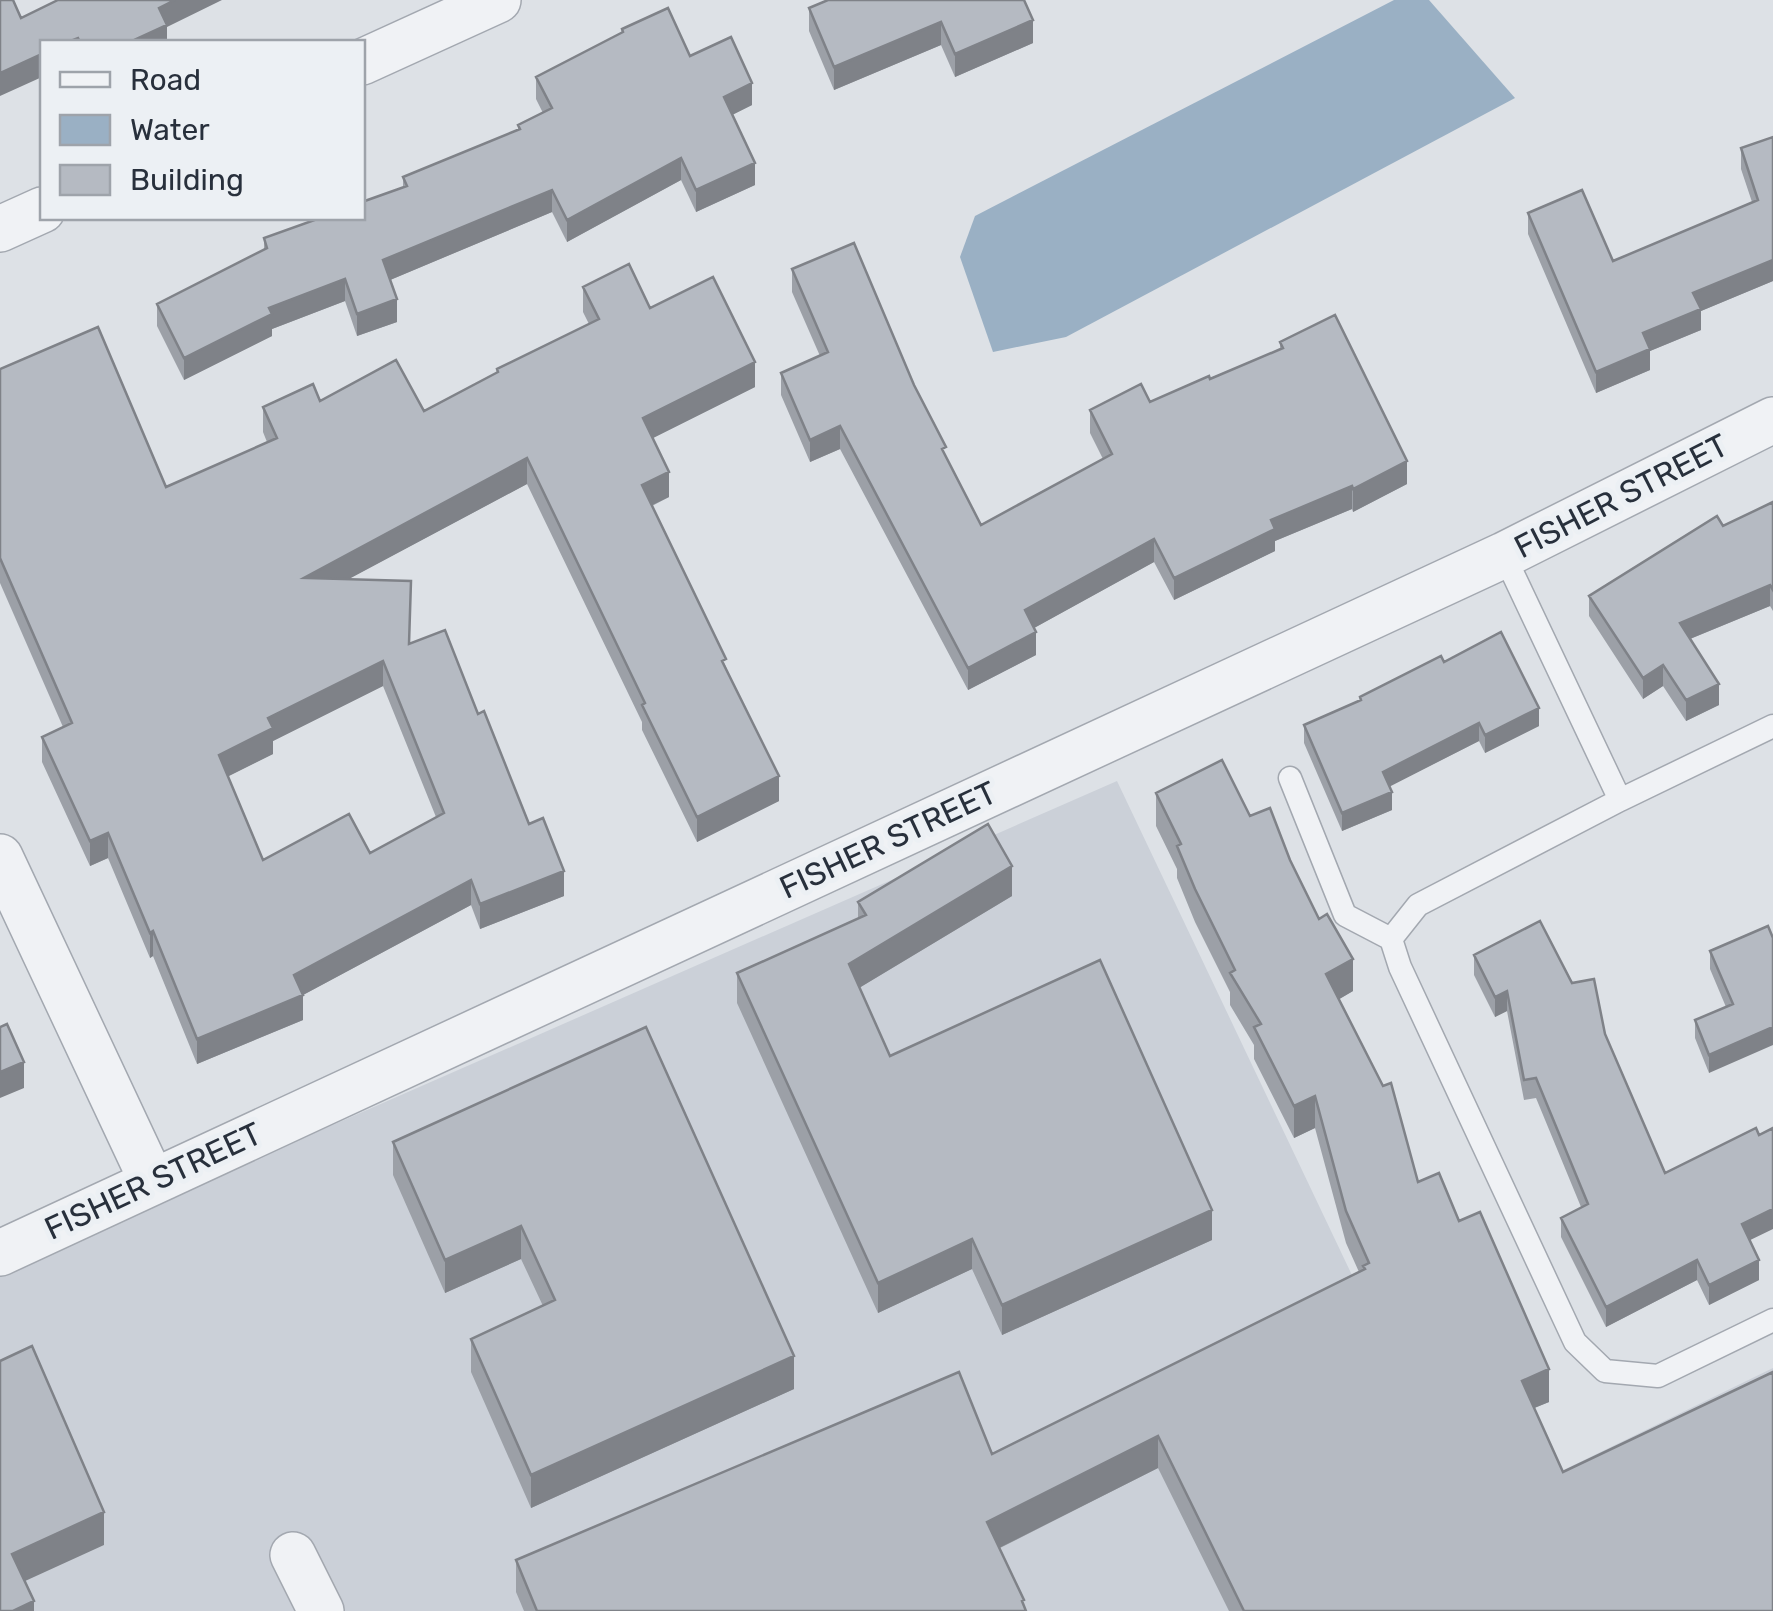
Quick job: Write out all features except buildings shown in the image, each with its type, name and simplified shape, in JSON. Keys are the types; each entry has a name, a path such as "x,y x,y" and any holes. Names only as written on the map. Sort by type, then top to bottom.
{"street":[{"path":"365,61 498,0"},
{"path":"0,229 40,211"},
{"name":"FISHER STREET","path":"0,1253 1504,555 1773,420"},
{"path":"0,856 152,1181"},
{"path":"294,1556 321,1611"}],"lane":[{"path":"1504,555 1620,800"},
{"path":"1391,939 1418,906 1620,800 1773,726"},
{"path":"1290,778 1345,915 1391,939 1400,967 1575,1342 1604,1371 1658,1376 1773,1320"}],"shaded area":[{"path":"1117,781 1467,1517 1773,1368 1773,1611 0,1611 0,1271"}],"water":[{"path":"1394,0 1429,0 1515,98 1066,337 993,352 960,257 975,216"}]}
